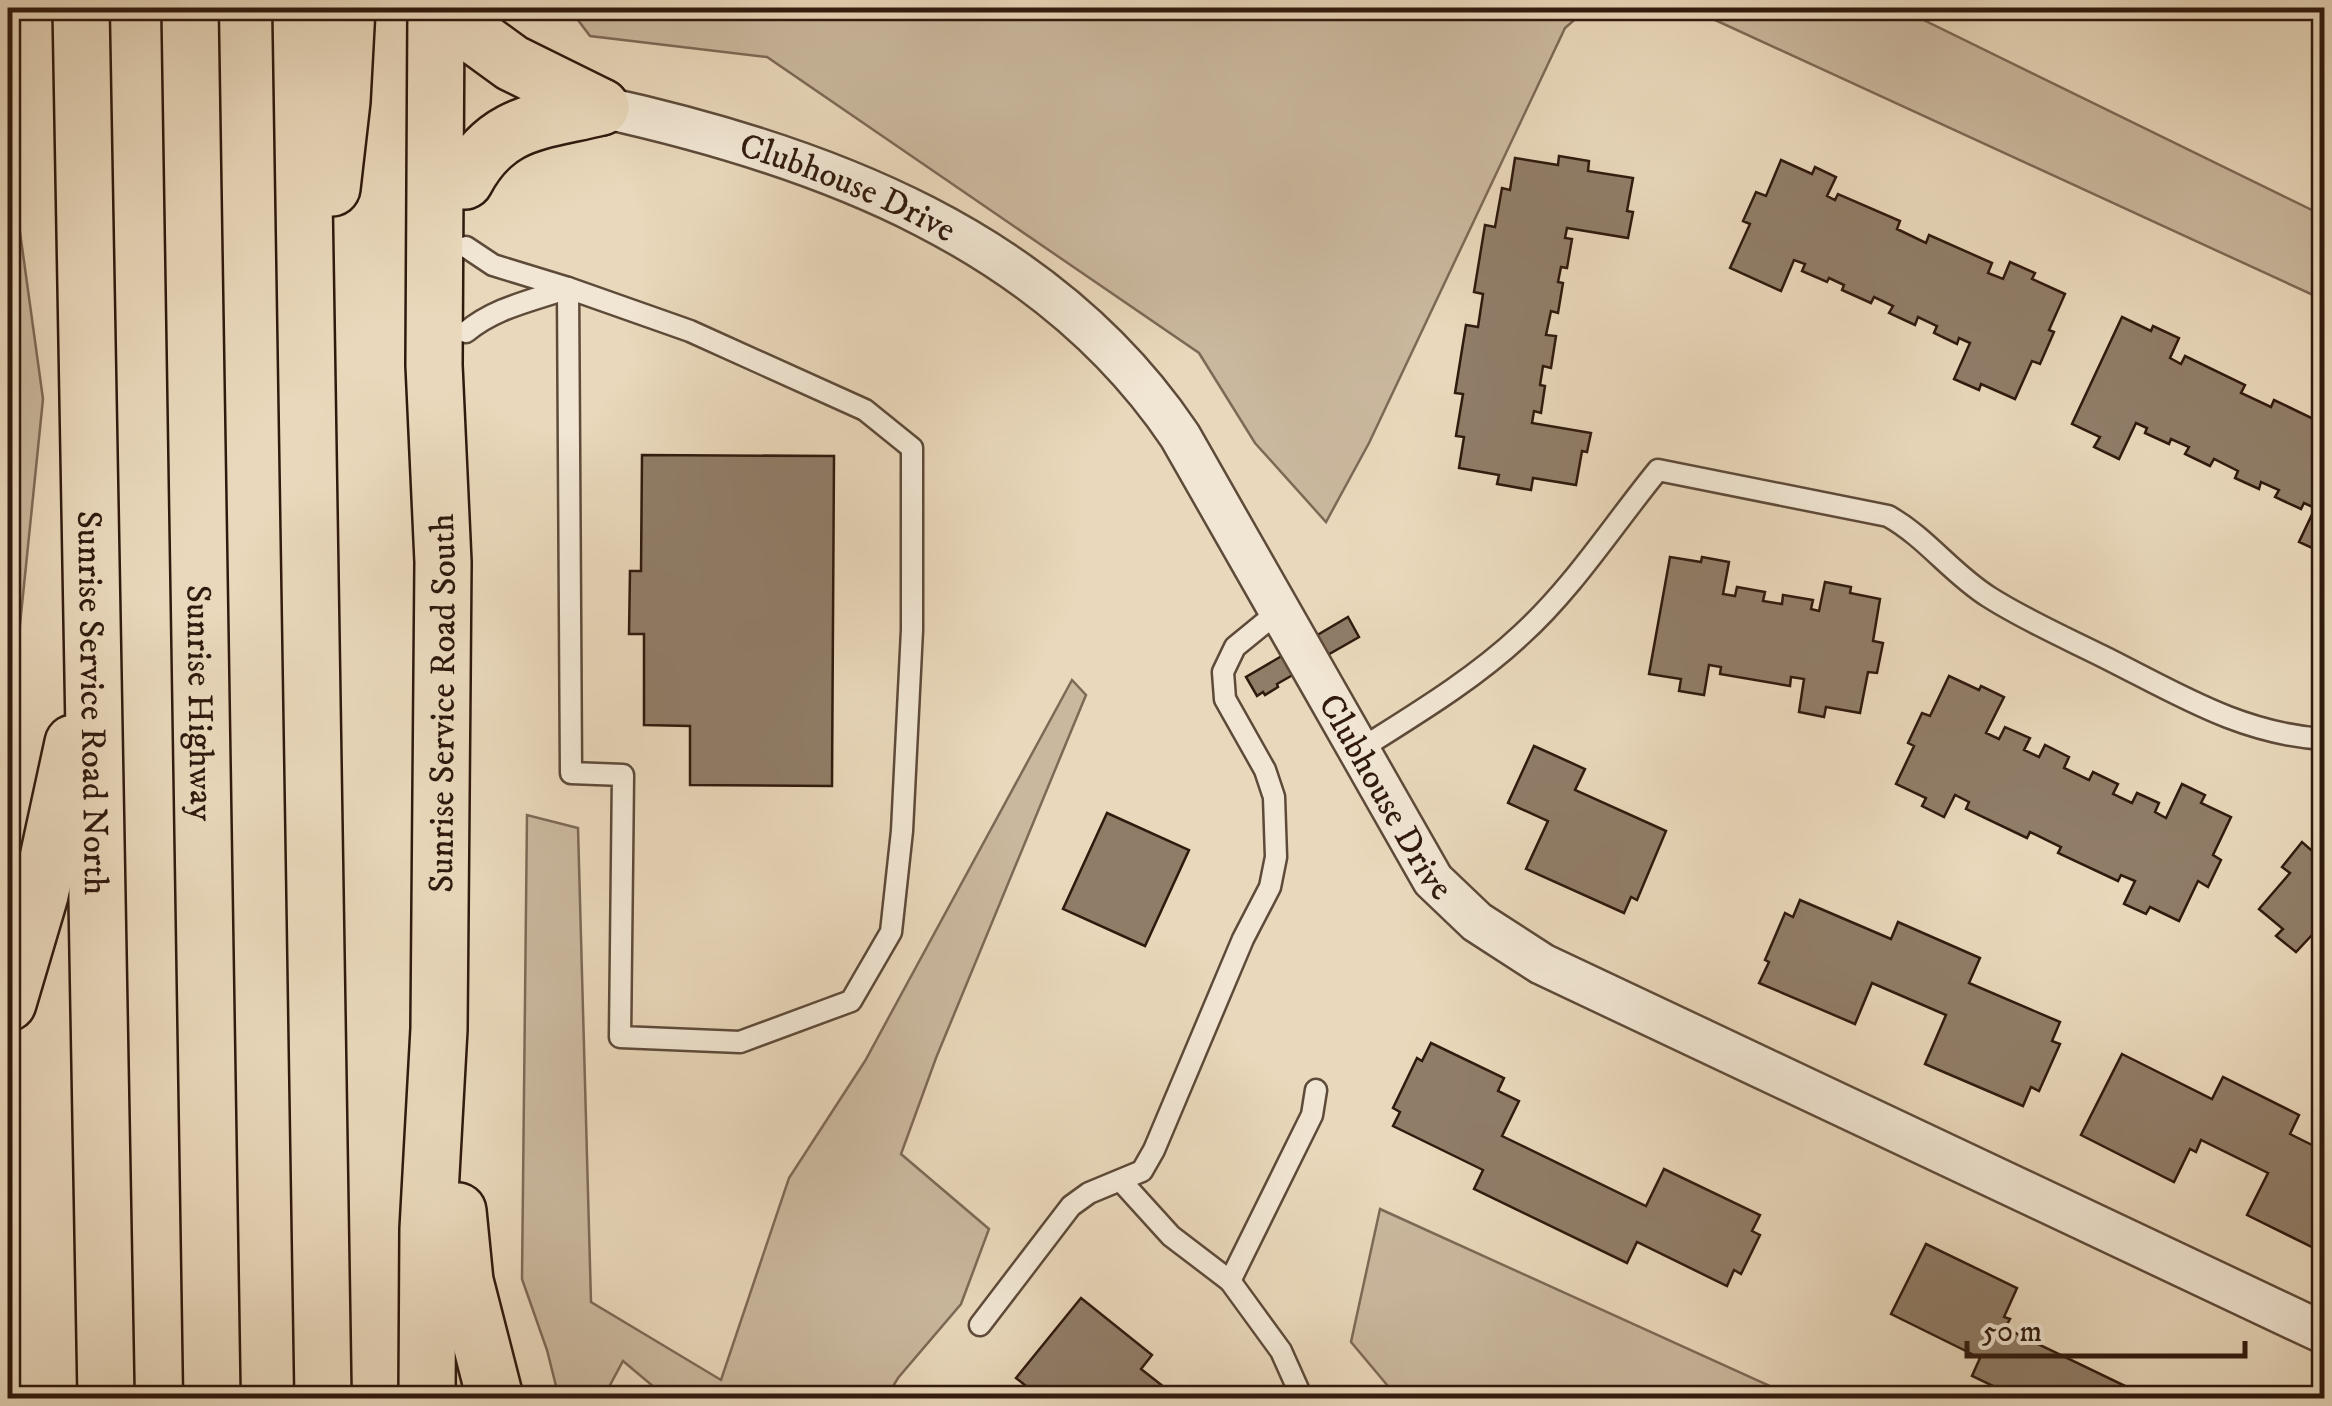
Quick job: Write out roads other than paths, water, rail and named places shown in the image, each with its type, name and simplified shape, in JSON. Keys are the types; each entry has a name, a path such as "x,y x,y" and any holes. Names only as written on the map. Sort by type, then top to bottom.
{"highway":[{"name":"Sunrise Service Road North","path":"81,8 106,1398"},
{"name":"Sunrise Highway","path":"190,8 212,1398"},
{"path":"301,8 322,1398"},
{"path":"306,410 342,101 347,8"},
{"path":"458,15 512,63 602,107"},
{"path":"444,562 465,376 465,180 458,15"},
{"name":"Sunrise Service Road South","path":"426,1398 428,1229 440,1029 444,562 434,365 458,15"},
{"path":"465,180 476,159 503,134 602,107"},
{"path":"8,1003 44,879 94,638"},
{"path":"440,1029 465,1281 495,1398"}],"street":[{"name":"Clubhouse Drive","path":"602,107 724,137 840,178 935,220 1023,274 1101,338 1157,402 1180,436 1433,880 1477,922 1542,964 2324,1333"}],"lane":[{"path":"466,248 493,265 568,288 690,331 865,410 912,448 911,648 902,831 891,932 851,1002 740,1042 620,1038 623,775 571,773 568,288"},
{"path":"466,332 506,307 568,288"},
{"path":"1359,750 1495,658 1522,634 1550,605 1658,470 1888,516 1907,527 1964,579 2016,612 2205,708 2262,731 2324,739"},
{"path":"980,1325 1071,1206 1090,1193 1142,1171 1270,886 1276,858 1274,797 1265,770 1225,699 1222,672 1235,648 1279,610"},
{"path":"1230,1280 1312,1115 1316,1090"},
{"path":"1122,1182 1171,1236 1230,1280 1281,1351 1302,1398"}]}
